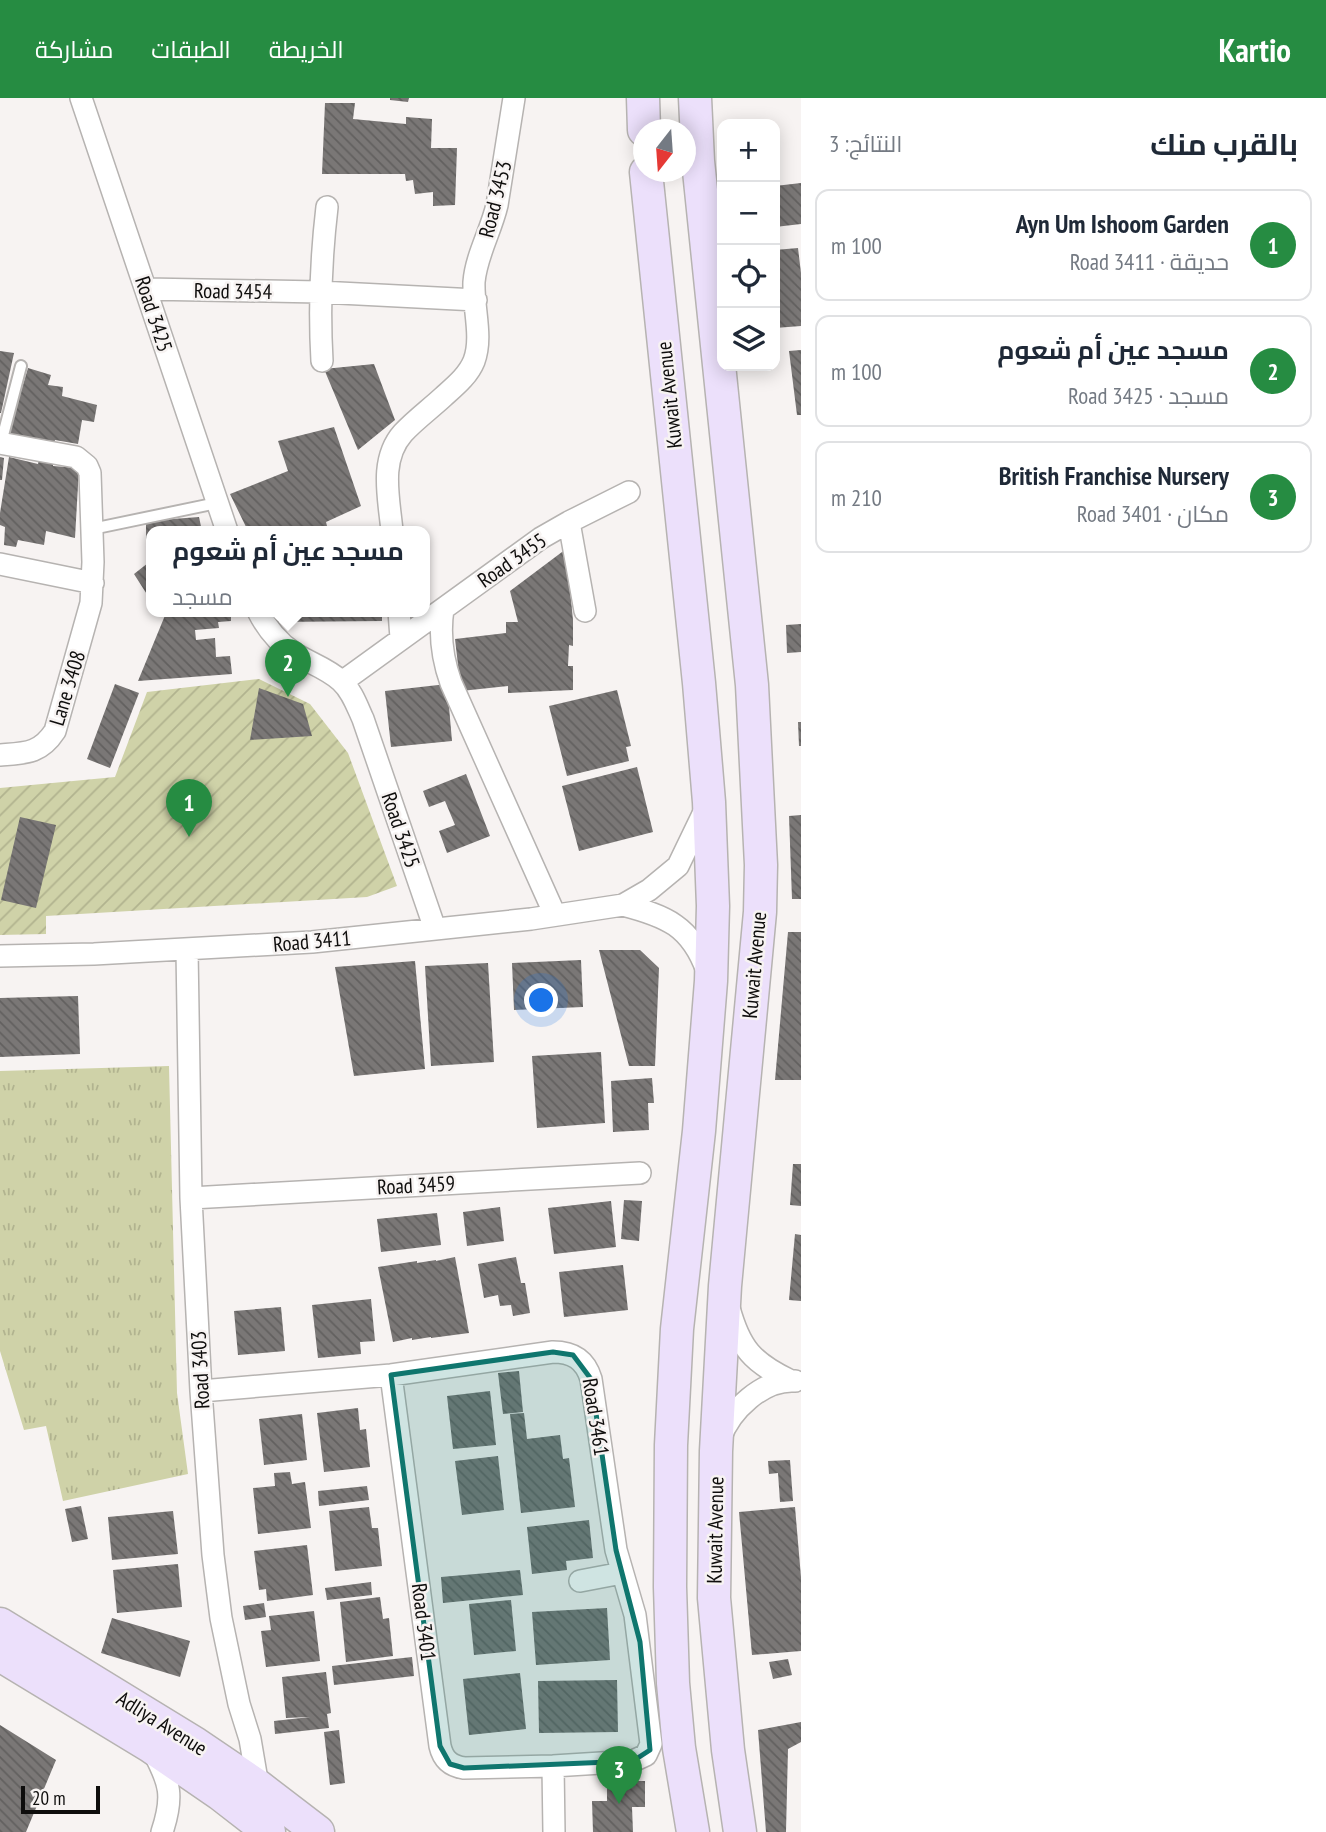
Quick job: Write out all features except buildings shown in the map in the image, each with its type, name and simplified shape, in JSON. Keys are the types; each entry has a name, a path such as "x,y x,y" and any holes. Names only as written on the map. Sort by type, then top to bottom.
{"main road":[{"path":"643,98 644,119"},
{"name":"Kuwait Avenue","path":"695,98 698,162 752,685 761,865 760,912 725,1286 716,1451 715,1598 728,1750 740,1832"},
{"path":"698,162 714,98"},
{"name":"Kuwait Avenue","path":"647,182 699,683 709,802 713,906 711,981 699,1131 677,1329 671,1445 670,1587 673,1683 679,1748 693,1832"},
{"name":"Adliya Avenue","path":"0,1624 196,1744 258,1786 318,1832"},
{"name":"Adliya Avenue","path":"0,1656 150,1746 269,1832"}],"street":[{"name":"Road 3425","path":"81,98 225,526"},
{"name":"Road 3453","path":"476,300 476,267 497,205 514,98"},
{"path":"322,360 320,292 327,207"},
{"name":"Road 3454","path":"146,289 320,292 476,300"},
{"path":"392,526 387,474 392,453 403,434 465,377 473,365 477,352 476,300"},
{"name":"Lane 3408","path":"0,443 76,457 87,466 90,474 93,583 85,630 55,731 44,745 37,749 0,755"},
{"name":"Road 3455","path":"342,682 541,538 629,492"},
{"path":"569,522 584,611"},
{"path":"0,564 93,583"},
{"path":"443,609 440,627 444,665 555,915"},
{"name":"Road 3425","path":"262,617 275,637 293,653 330,672 351,694 363,719 435,929"},
{"path":"399,617 401,638"},
{"name":"Road 3411","path":"0,956 187,950 312,942 623,905 649,890 678,866 709,802"},
{"name":"Road 3411","path":"623,905 666,919 683,932 701,954 711,981"},
{"name":"Road 3403","path":"187,950 191,1198 213,1555 221,1618 239,1704 250,1738 258,1786"},
{"name":"Road 3459","path":"191,1198 640,1173"},
{"path":"725,1286 729,1310 742,1344 754,1359 771,1371 795,1381"},
{"name":"Road 3461","path":"201,1391 391,1375 553,1352 573,1355 582,1361 591,1378 616,1550 635,1615 651,1744 646,1755 633,1761"},
{"name":"Road 3401","path":"391,1375 441,1753 450,1764 457,1767 553,1766 633,1761"},
{"path":"716,1451 723,1431 751,1397 766,1388 795,1381"},
{"path":"580,1581 622,1573"},
{"path":"150,1746 170,1789 169,1807 162,1832"},
{"path":"553,1766 554,1832"}],"lane":[{"name":"Lane 3408","path":"0,443 20,366"},
{"path":"92,529 217,503"}],"highlighted area":[{"path":"553,1352 573,1355 591,1379 616,1550 640,1642 650,1750 633,1761 464,1768 450,1764 440,1746 391,1375"}],"green space":[{"path":"259,679 310,704 348,753 397,886 367,897 46,916 46,934 0,935 0,788 115,777 147,692"},
{"path":"169,1066 177,1393 188,1474 63,1501 46,1426 24,1430 0,1351 0,1071"}],"place":[{"name":"مسجد عين أم شعوم","path":"288,697"},
{"name":"Ayn Um Ishoom Garden","path":"189,837"},
{"name":"British Franchise Nursery","path":"619,1804"}]}
